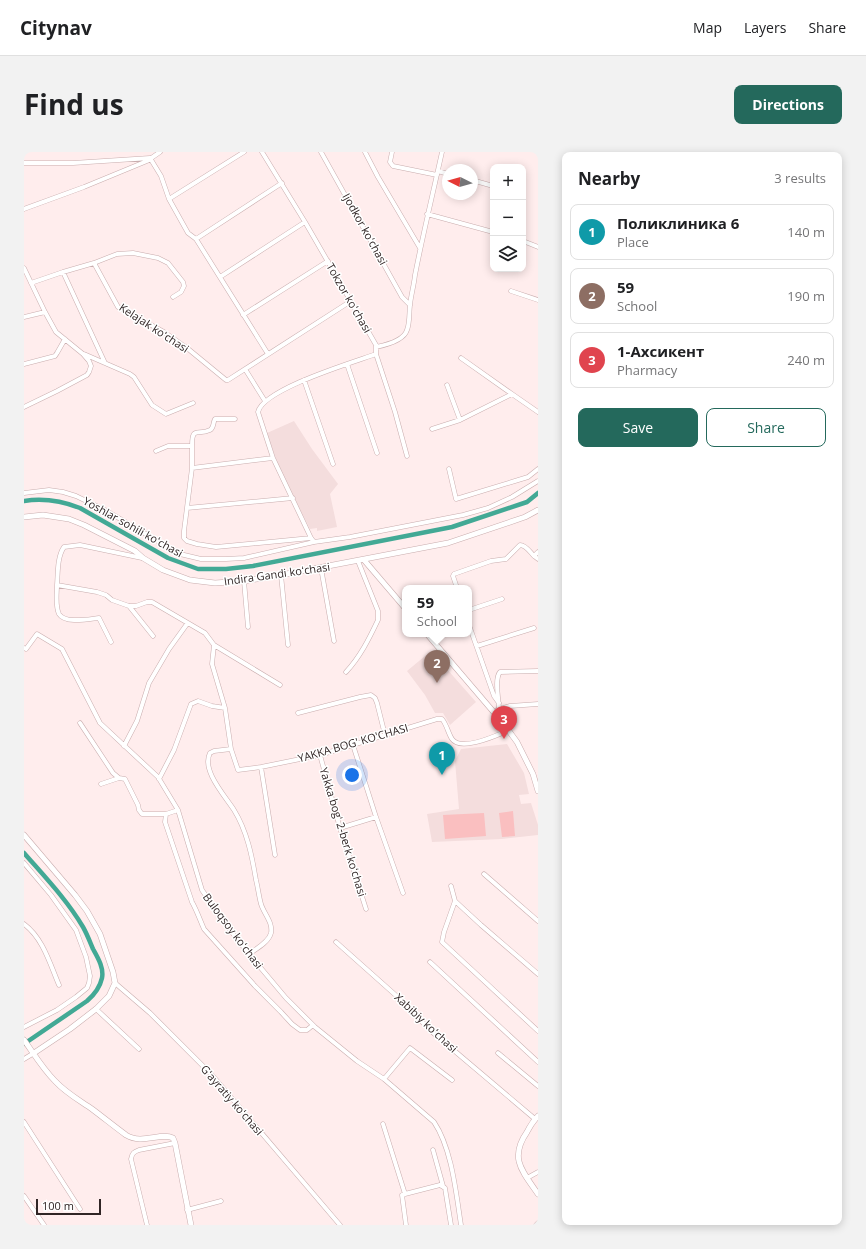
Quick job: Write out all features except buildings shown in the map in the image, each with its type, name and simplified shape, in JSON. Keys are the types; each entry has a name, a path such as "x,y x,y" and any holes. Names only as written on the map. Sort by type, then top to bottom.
{"street":[{"path":"24,209 133,167 147,161 160,152"},
{"path":"169,199 244,152"},
{"name":"Tokzor koʻchasi","path":"262,152 328,261 376,347 376,354 395,412 407,456"},
{"name":"Ijodkor koʻchasi","path":"321,152 402,297 410,305"},
{"path":"365,152 420,248"},
{"path":"392,152 390,162 393,166 442,173"},
{"path":"376,347 391,342 404,334 407,330 420,248 442,152"},
{"path":"24,163 73,163 150,158"},
{"path":"150,158 161,176 169,199 188,233 196,239 268,354"},
{"path":"478,182 490,185"},
{"path":"196,239 282,183"},
{"path":"428,214 490,231"},
{"path":"220,277 305,222"},
{"path":"526,242 538,247"},
{"path":"31,283 121,253 133,253 164,260 172,266 183,282 184,286 182,292 173,296"},
{"path":"243,315 328,261"},
{"name":"Kelajak koʻchasi","path":"94,263 119,308 164,332 187,348 226,380 351,301"},
{"path":"24,268 25,275 31,283 56,332 83,354 89,361 90,366 87,375 24,407"},
{"path":"63,272 105,363"},
{"path":"511,291 538,300"},
{"path":"24,317 45,312"},
{"path":"24,364 55,356 65,339"},
{"path":"83,354 130,374 152,405 166,414 193,403"},
{"path":"313,540 273,458 258,412 259,408 265,401 304,380 376,354"},
{"path":"461,358 538,412"},
{"path":"347,364 377,453"},
{"path":"245,369 265,401"},
{"path":"304,380 333,464"},
{"path":"447,385 460,420"},
{"path":"432,429 460,420 512,394"},
{"path":"156,451 168,446 192,446 192,438 194,433 210,430 216,419 235,419"},
{"name":"Yoshlar sohili koʻchasi","path":"192,446 192,468 184,536 187,541 216,547 357,536 463,515 488,508 512,497 538,481"},
{"path":"192,468 273,458"},
{"path":"449,469 456,499 528,477 538,469"},
{"name":"Yoshlar sohili koʻchasi","path":"24,493 49,490 64,492 76,496 126,522 180,554 200,559 244,558 313,540"},
{"path":"187,508 293,498"},
{"name":"Indira Gandi koʻchasi","path":"24,517 43,515 69,519 135,551 142,558 163,570 190,580 215,583 244,581 281,575 448,543 526,517 538,510"},
{"path":"455,585 453,576 454,574 506,558 522,544 538,559"},
{"path":"110,642 99,618 70,620 59,614 56,585 62,550 64,547 80,545 142,558"},
{"path":"534,556 538,552"},
{"path":"364,560 402,604"},
{"path":"346,672 354,663 366,644 378,620 378,611 358,561"},
{"path":"321,568 334,641"},
{"path":"281,575 288,646"},
{"path":"244,581 248,627"},
{"path":"56,585 97,592 106,595 112,600 130,606 152,602 187,624 205,633 214,645 280,685"},
{"path":"472,609 502,599"},
{"path":"130,606 153,636"},
{"path":"124,746 137,721 149,683 169,649 187,624"},
{"path":"477,646 534,628"},
{"path":"472,633 494,696 499,703"},
{"name":"Buloqsoy koʻchasi","path":"24,648 26,649 37,634 62,649 100,723 159,779 178,810 202,890 249,954 286,998 313,1025 357,1061 384,1079 434,1122 440,1130 446,1145 461,1225"},
{"path":"430,637 509,730 517,742 538,791"},
{"name":"YAKKA BOG' KO'CHASI","path":"214,645 212,664 225,708 231,749 238,770 261,768 320,755 437,719 442,719 453,740 464,744 487,740 509,730"},
{"path":"499,709 497,682 500,672 538,670"},
{"path":"298,713 371,695 375,698 377,703 385,735"},
{"path":"159,779 174,750 191,704 198,701 225,708"},
{"path":"493,711 510,706 538,704"},
{"path":"80,723 110,769 119,778"},
{"path":"353,745 376,817 403,893"},
{"path":"231,749 214,751 210,753 208,762 211,774 243,827 253,863 261,905 271,925 270,935 267,940 249,954"},
{"name":"Yakka bogʻ 2-berk koʻchasi","path":"320,755 340,828 366,909"},
{"path":"261,768 275,855"},
{"path":"101,784 119,778 125,779 142,814 166,814 178,810"},
{"path":"166,814 165,822 178,862 192,902 204,929 255,986 282,1012 292,1024 300,1030 307,1030 313,1025"},
{"path":"340,828 376,817"},
{"path":"24,835 87,911 100,934 113,972 115,983 109,996 96,1009 70,1029 32,1051 24,1059"},
{"path":"24,864 51,895 76,930 86,957 90,976 87,988 76,997 57,1010 24,1027"},
{"path":"484,874 538,922"},
{"path":"451,886 455,901 538,974"},
{"path":"455,901 442,942 538,1031"},
{"path":"24,924 37,937 60,985"},
{"name":"Xabibiy koʻchasi","path":"336,942 400,999 431,1031 536,1118"},
{"path":"430,962 538,1062"},
{"name":"Gʻayratiy koʻchasi","path":"115,983 150,1013 212,1075 340,1225"},
{"path":"96,1009 139,1049"},
{"path":"24,1040 46,1072 61,1087 126,1135 136,1139 173,1138 191,1225"},
{"path":"384,1079 410,1048 452,1080"},
{"path":"498,1053 538,1086"},
{"path":"536,1118 522,1140 518,1153 520,1167 538,1194"},
{"path":"24,1122 80,1209"},
{"path":"383,1124 405,1194"},
{"path":"147,1225 131,1159 132,1155 139,1150 175,1143"},
{"path":"433,1150 443,1186 445,1188 451,1225"},
{"path":"527,1178 538,1172"},
{"path":"406,1225 402,1195 440,1185 443,1186"},
{"path":"24,1196 44,1225"},
{"path":"187,1210 221,1201"}],"shaded area":[{"path":"294,421 312,449 338,484 330,494 337,527 317,531 317,528 310,529 280,470 267,433"},
{"path":"431,651 476,702 450,725 443,713 435,713 425,695 407,671"},
{"path":"507,744 524,773 529,794 519,795 521,804 531,803 538,825 538,835 502,839 432,842 427,814 459,809 455,761 461,749"},
{"path":"513,811 515,836 502,837 499,813"},
{"path":"484,813 486,836 445,839 443,815"}],"waterway":[{"path":"24,501 45,500 80,508 168,558 198,569 226,569 253,566 452,527 527,502 538,493"},
{"path":"24,853 77,917 99,959 102,974 98,988 87,1001 24,1044"}],"place":[{"name":"59","path":"437,683"},
{"name":"1-Ахсикент","path":"504,739"},
{"name":"Поликлиника 6","path":"442,775"}]}
